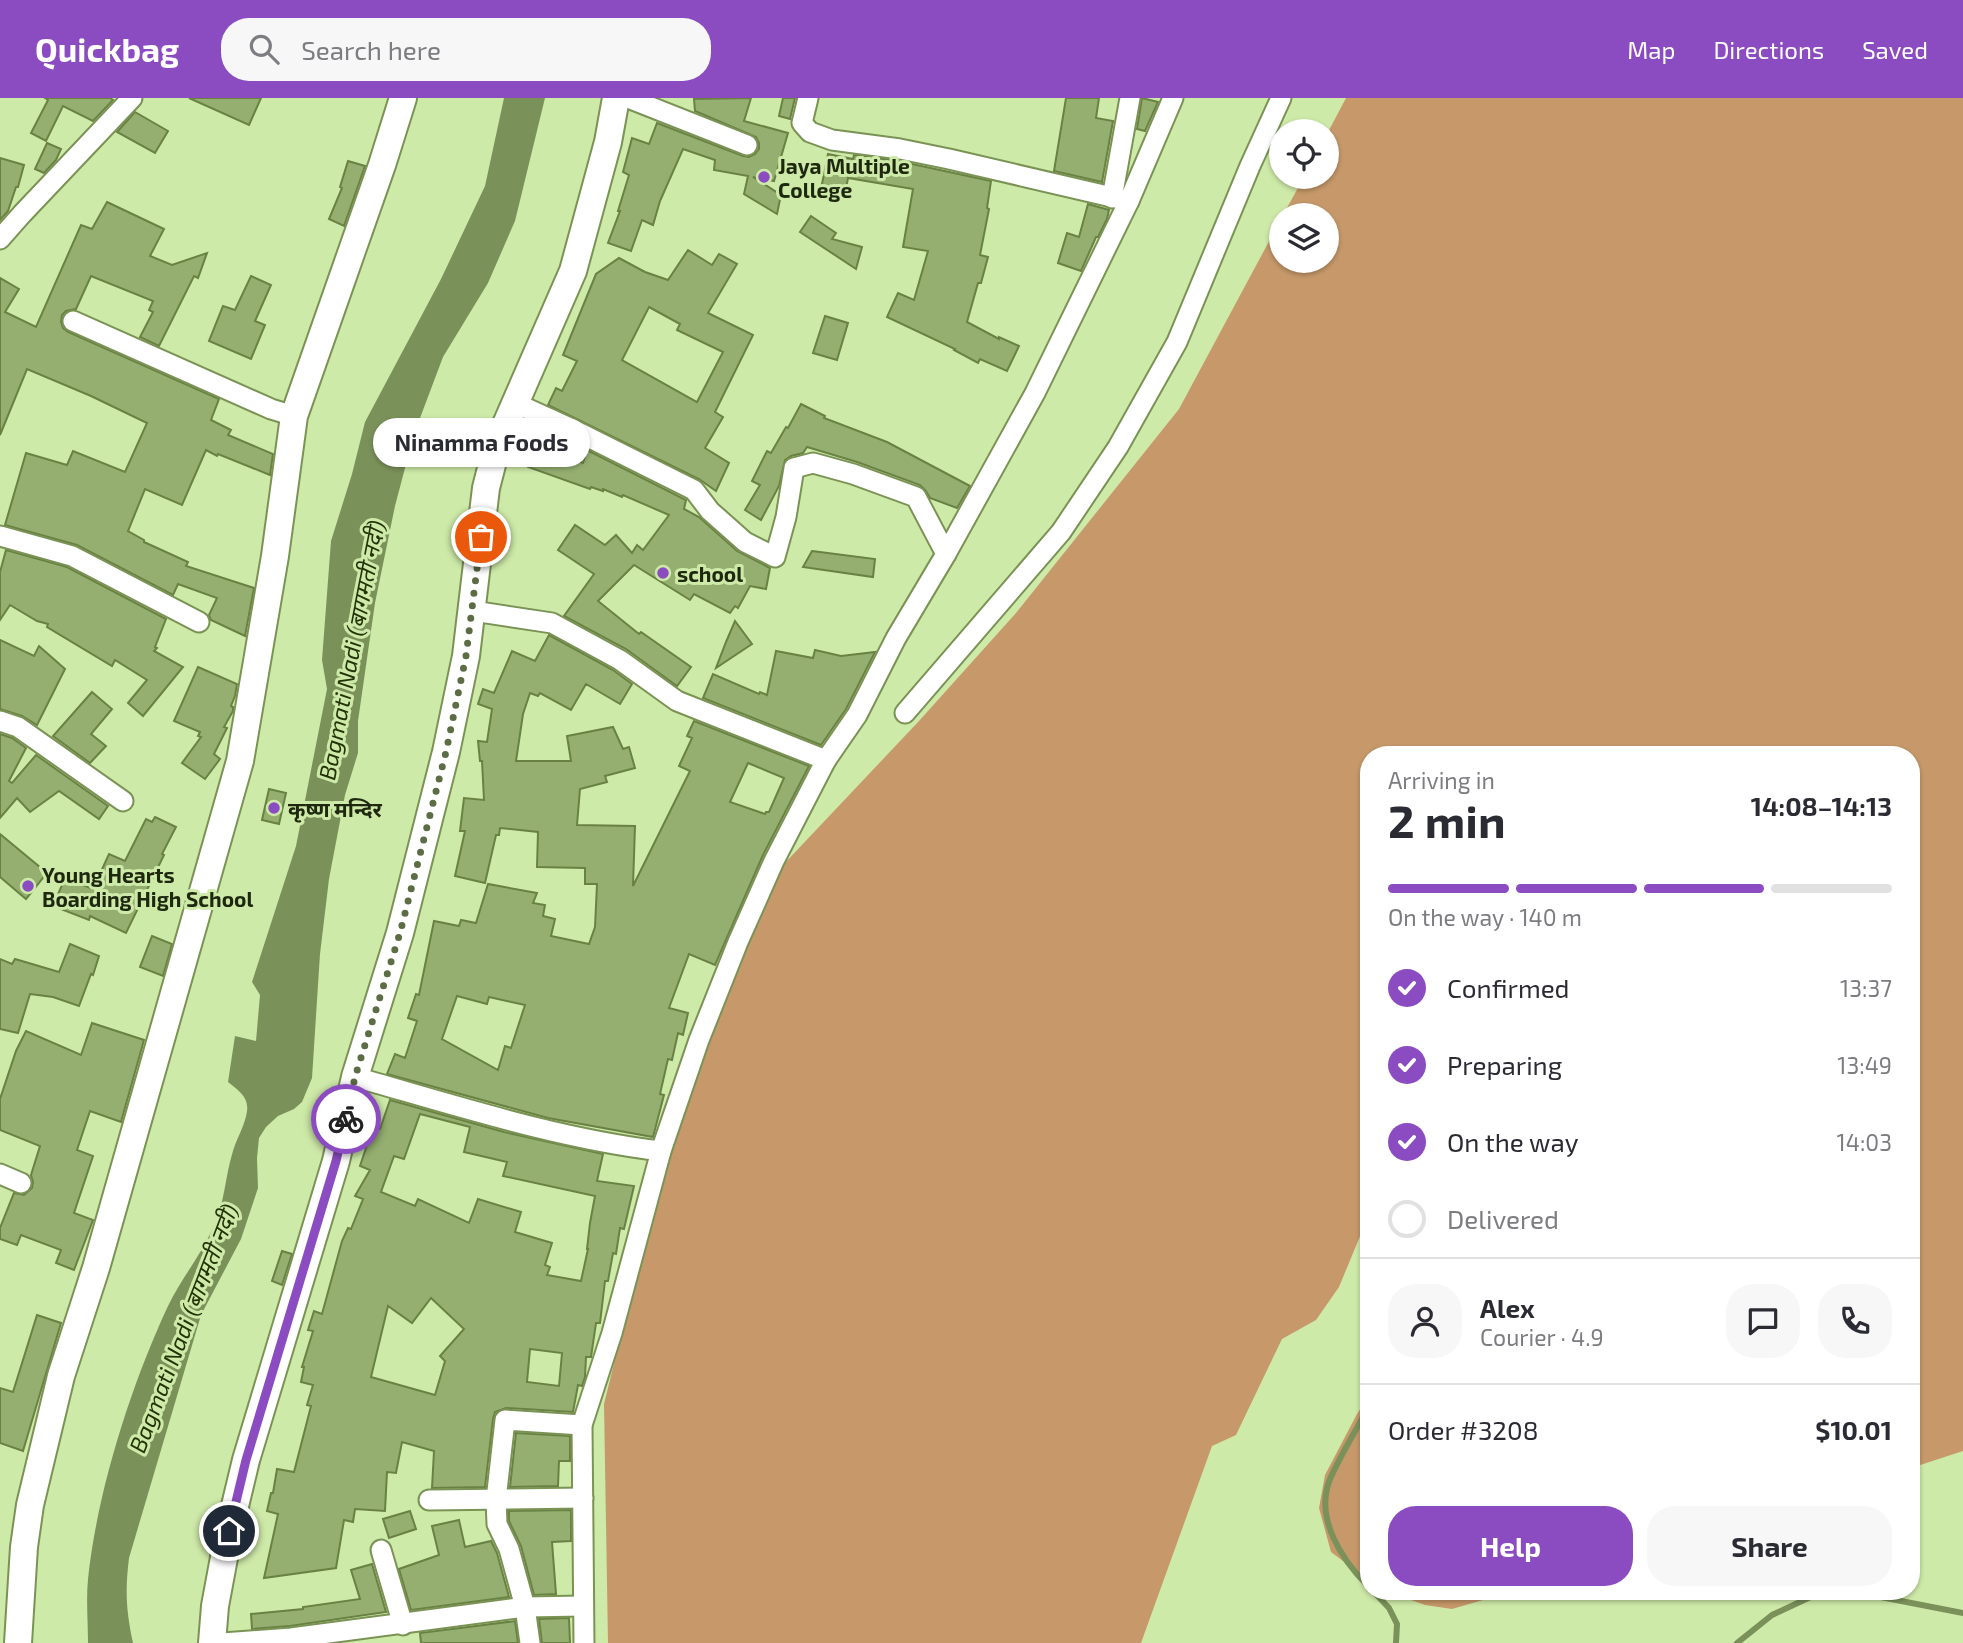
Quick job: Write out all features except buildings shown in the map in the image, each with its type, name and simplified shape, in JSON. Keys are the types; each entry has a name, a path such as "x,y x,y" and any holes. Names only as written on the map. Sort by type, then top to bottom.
{"street":[{"path":"0,239 132,98"},
{"path":"18,1643 24,1547 30,1505 61,1376 96,1268 240,761 275,556 294,416 403,98"},
{"path":"212,1643 215,1606 246,1460 336,1161 355,1077 400,933 429,817 466,656 486,488 497,445 573,271 608,142 616,98"},
{"path":"628,98 747,145"},
{"path":"808,98 802,122 810,132 832,140 949,159 1120,199"},
{"path":"1120,199 1130,98"},
{"path":"584,1643 582,1425 612,1333 661,1151 699,1040 774,861 826,760 857,715 896,638 1035,393 1120,199 1173,98"},
{"path":"905,713 1061,532 1118,447 1177,342 1281,98"},
{"path":"73,321 271,409 294,416"},
{"path":"515,402 694,490 710,511 745,542 775,557 786,517 794,468 813,463 853,474 916,498 946,554"},
{"path":"0,536 72,556 199,622"},
{"path":"473,611 552,623 620,660 677,701 826,760"},
{"path":"0,721 18,727 123,801"},
{"path":"355,1077 495,1116 625,1147 661,1151"},
{"path":"0,1174 21,1183"},
{"path":"530,1643 509,1549 497,1524 496,1500 505,1420 582,1425"},
{"path":"429,1500 583,1499"},
{"path":"381,1550 403,1625"},
{"path":"222,1643 403,1625 524,1607 583,1606"}],"shaded area":[{"path":"1346,98 1963,98 1963,1451 1920,1465 1920,746 1360,746 1360,1236 1339,1287 1316,1320 1282,1339 1236,1435 1212,1446 1141,1643 608,1643 604,1404 666,1153 754,929 783,865 1016,613 1179,409 1269,241 1269,273 1339,273 1339,203 1290,203 1297,189 1339,189 1339,119 1335,119"},
{"path":"1360,1409 1360,1574 1331,1552 1319,1508 1325,1475"},
{"path":"1411,1600 1483,1600 1452,1609"}],"water":[{"name":"Bagmati Nadi (बागमती नदी)","path":"504,98 545,98 515,221 488,283 443,357 414,434 395,506 375,603 358,721 358,753 345,795 329,879 320,954 312,1078 302,1102 278,1116 259,1138 258,1188 241,1239 201,1315 129,1558 127,1601 133,1643 88,1643 87,1587 93,1546 99,1511 118,1440 154,1337 168,1306 217,1219 233,1151 246,1116 245,1098 228,1082 235,1036 256,1041 260,995 252,982 296,846 327,689 322,660 331,541 365,422 441,279 485,186"}],"waterway":[{"path":"1360,1422 1330,1479 1326,1494 1328,1523 1333,1537 1360,1578"},
{"path":"1381,1600 1397,1624 1396,1643"},
{"path":"1737,1643 1772,1615 1804,1600"},
{"path":"1896,1600 1963,1613"}],"way so far":[{"path":"346,1119 355,1077 400,933 446,752 466,656 481,537"}],"place":[{"name":"Jaya Multiple College","path":"764,177"},
{"name":"Ninamma Foods","path":"481,537"},
{"name":"school","path":"663,573"},
{"name":"कृष्ण मन्दिर","path":"274,808"},
{"name":"Young Hearts Boarding High School","path":"28,886"}],"route":[{"path":"229,1531 246,1460 336,1161 346,1119"}]}
